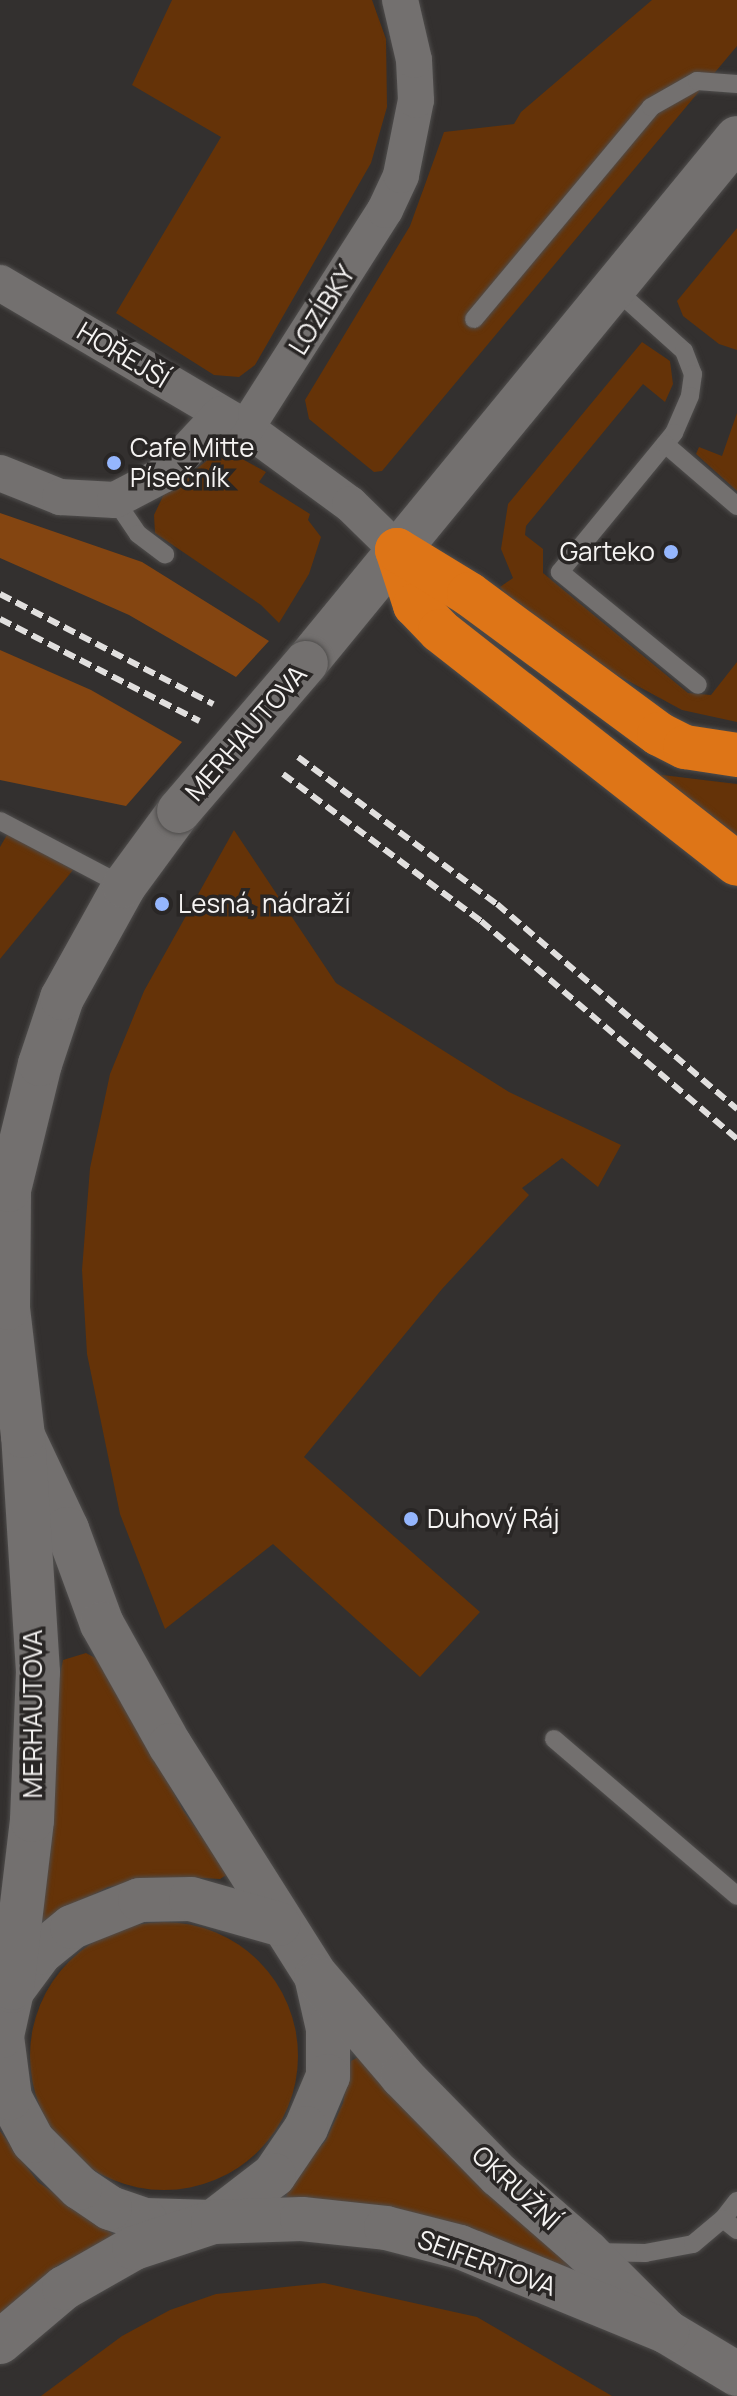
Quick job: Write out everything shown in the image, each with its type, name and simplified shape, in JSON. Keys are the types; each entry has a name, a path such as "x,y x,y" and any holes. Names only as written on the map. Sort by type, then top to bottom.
{"highway":[{"path":"397,550 469,594 659,734 685,747 737,755"},
{"path":"397,550 415,605 440,631 737,864"}],"street":[{"name":"LOZÍBKY","path":"115,500 165,474 233,421 385,210 401,175 416,100 414,60 400,0"},
{"name":"MERHAUTOVA","path":"213,2222 145,2220 110,2208 80,2188 33,2141 10,2098 1,2038 12,1991 32,1820 38,1672 23,1436 8,1308 4,1213 40,1064 62,998 124,886 179,811 306,663 737,138"},
{"name":"HOŘEJŠÍ","path":"0,283 233,421"},
{"path":"233,421 350,504 397,550"},
{"path":"0,473 60,497 115,500"},
{"name":"MERHAUTOVA","path":"23,1436 67,1529 102,1624 279,1924"},
{"path":"12,1991 40,1953 72,1927 140,1900 191,1899 279,1924"},
{"name":"OKRUŽNÍ","path":"279,1924 316,1976 402,2076 488,2164 587,2252 667,2332 737,2374"},
{"path":"213,2222 274,2175 306,2128 328,2076 328,2029 316,1976"},
{"name":"SEIFERTOVA","path":"0,2342 64,2288 134,2248 213,2222 302,2219 386,2228 460,2247 667,2332"}],"lane":[{"path":"474,319 651,107 697,81 737,84"},
{"path":"614,288 684,351 693,374 690,396 665,444 560,572 698,685"},
{"path":"665,444 737,506"},
{"path":"115,500 138,534 165,554"},
{"path":"0,821 124,886"},
{"path":"554,1739 737,1896"},
{"path":"587,2252 645,2253 693,2244 730,2224 737,2201"}],"shaded area":[{"path":"172,0 372,0 386,39 387,107 371,163 255,365 239,377 214,375 116,313 221,137 132,85"},
{"path":"652,0 737,0 737,46 382,471 374,472 309,419 305,400 410,226 444,132 514,124 521,112"},
{"path":"737,228 737,350 719,344 683,316 677,301"},
{"path":"642,342 670,361 673,384 665,402 643,384 526,526 525,535 543,549 543,573 688,693 711,695 737,662 737,722 682,710 608,670 509,599 500,587 513,578 501,549 508,504"},
{"path":"737,413 737,491 696,454 699,447 722,456"},
{"path":"233,454 266,472 259,482 310,514 308,520 321,537 309,574 279,623 261,605 155,533 154,515 164,494 214,455"},
{"path":"0,513 142,562 269,641 236,677 129,615 0,558"},
{"path":"0,650 91,690 182,742 126,806 0,780"},
{"path":"654,774 737,784 737,836"},
{"path":"234,830 336,983 509,1092 621,1145 598,1187 562,1158 522,1188 529,1195 442,1289 304,1457 480,1612 420,1677 273,1544 165,1629 120,1514 87,1354 82,1270 90,1168 110,1074 144,991"},
{"path":"8,833 73,870 0,959 0,847"},
{"path":"86,1653 103,1662 183,1810 228,1874 220,1879 184,1877 108,1887 39,1923 58,1684 63,1660"},
{"path":"151,1922 177,1922 215,1932 239,1944 259,1961 276,1981 293,2017 298,2056 293,2095 276,2131 259,2151 239,2168 203,2185 177,2190 151,2190 125,2185 89,2168 60,2141 35,2095 30,2069 30,2043 35,2017 52,1981 79,1952 125,1927"},
{"path":"362,2055 575,2270 286,2198 289,2184 326,2140 343,2103 351,2061"},
{"path":"0,2131 38,2182 113,2234 107,2244 60,2264 0,2314"},
{"path":"324,2283 477,2317 612,2396 41,2396 122,2336 170,2310 216,2294"}],"railway":[{"path":"0,594 213,704"},
{"path":"0,619 199,721"},
{"path":"298,757 497,904 737,1109"},
{"path":"283,774 481,921 737,1139"}],"place":[{"name":"Cafe Mitte Písečník","path":"114,463"},
{"name":"Garteko","path":"671,552"},
{"name":"Lesná, nádraží","path":"162,904"},
{"name":"Duhový Ráj","path":"411,1519"}]}
